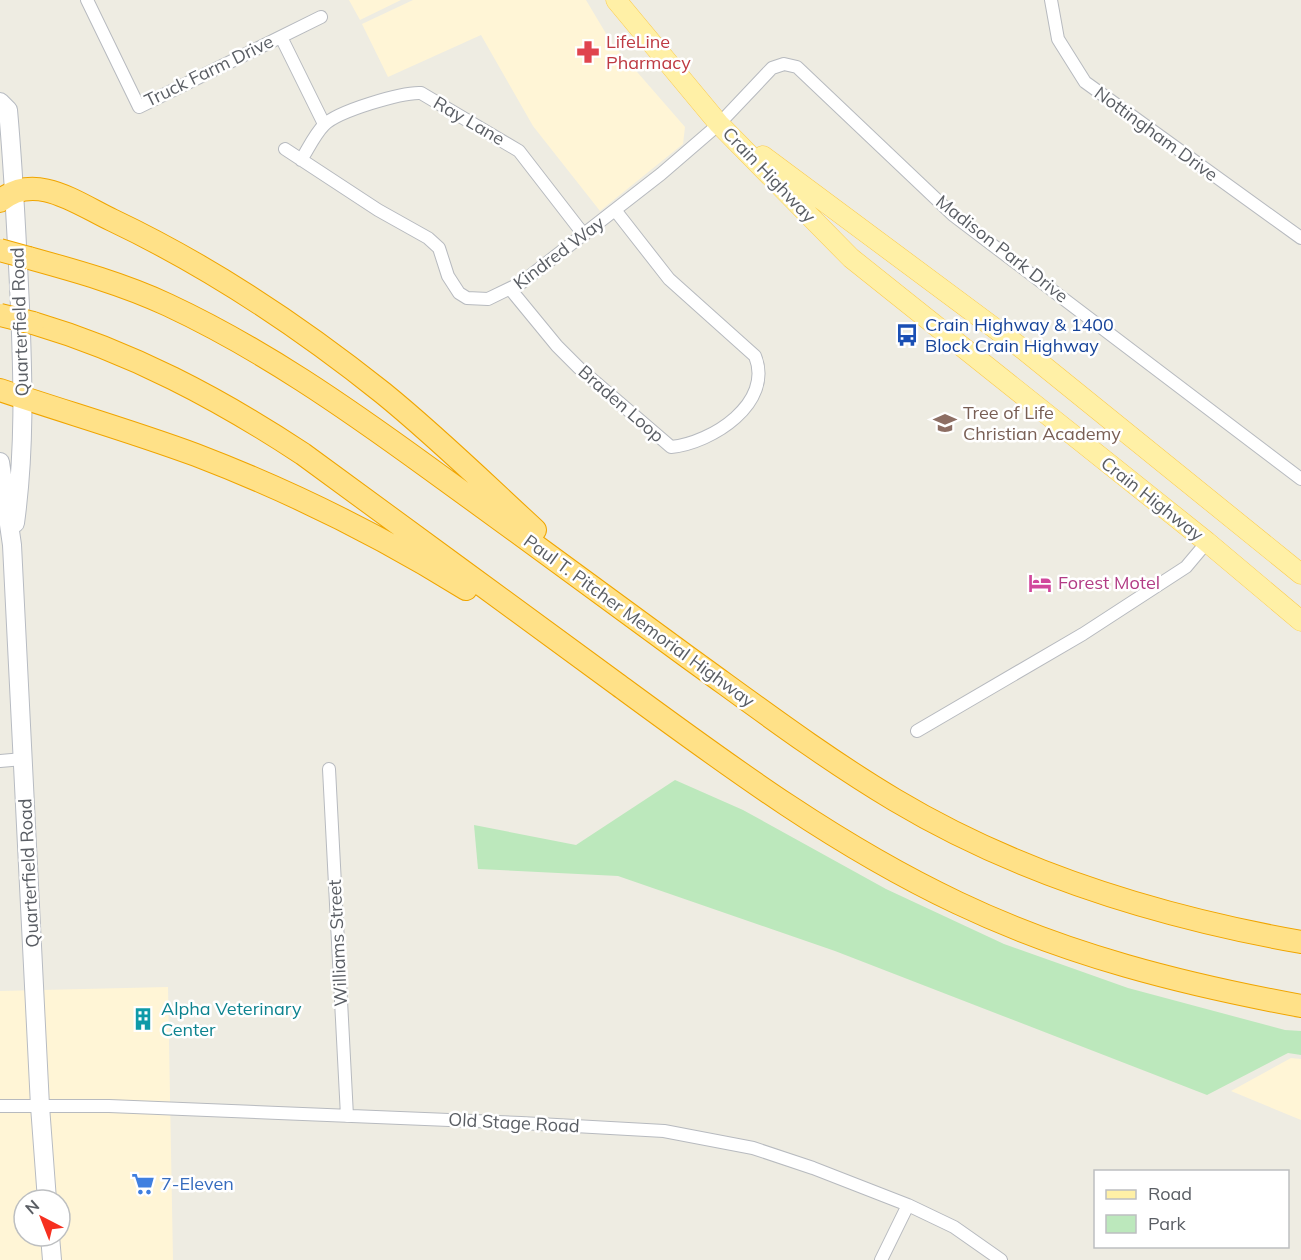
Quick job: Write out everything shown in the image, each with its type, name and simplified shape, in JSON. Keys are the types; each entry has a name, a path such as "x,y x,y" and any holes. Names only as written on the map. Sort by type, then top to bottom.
{"highway":[{"path":"8,196 47,189 148,237 278,315 385,395 628,613"},
{"name":"Paul T. Pitcher Memorial Highway","path":"0,250 102,279 165,303 282,366 352,412 812,748 898,802 990,848 1054,876 1140,906 1229,929 1301,942"},
{"path":"0,315 76,336 129,357 189,385 247,417 303,454 670,724 776,799 865,856 957,903 1030,934 1116,964 1212,989 1301,1006"},
{"path":"0,390 195,455 325,511 464,588 670,724"}],"main road":[{"path":"616,0 719,124"},
{"name":"Quarterfield Road","path":"0,102 8,110 8,196 24,398 23,466 12,545"},
{"name":"Crain Highway","path":"719,124 850,258 1207,542 1301,621"},
{"name":"Crain Highway","path":"719,124 845,214 1024,350 1301,574"},
{"name":"Quarterfield Road","path":"0,462 12,545 46,1188"}],"street":[{"name":"Truck Farm Drive","path":"87,0 139,107 321,17"},
{"name":"Nottingham Drive","path":"1051,0 1058,39 1085,82 1301,238"},
{"path":"281,36 324,124 301,160"},
{"name":"Madison Park Drive","path":"719,124 772,68 784,64 797,67 953,215 1301,480"},
{"name":"Ray Lane","path":"324,124 342,115 408,92 421,93 519,151 584,235"},
{"name":"Kindred Way","path":"285,149 378,210 435,243 453,286 467,298 488,300 511,290 584,235 719,124"},
{"name":"Braden Loop","path":"511,290 579,369 671,447 692,445 713,436 747,404 757,386 760,369 755,356 669,279 615,210"},
{"path":"917,731 1083,634 1186,567 1207,542"},
{"path":"0,761 22,759"},
{"name":"Williams Street","path":"329,769 347,1116"},
{"name":"Old Stage Road","path":"0,1106 347,1116 664,1131 753,1148 908,1205 954,1227 1001,1260"},
{"path":"881,1260 908,1205"}],"shaded area":[{"path":"349,0 401,0 360,20"},
{"path":"413,0 586,0 611,42 685,127 683,144 600,211 533,126 481,35 388,77 362,24"},
{"path":"168,987 173,1260 0,1260 0,991"},
{"path":"1291,1058 1301,1059 1301,1120 1231,1091"}],"green space":[{"path":"675,780 743,810 886,889 1004,944 1128,988 1285,1030 1301,1031 1301,1055 1288,1053 1207,1095 835,951 618,876 478,869 474,825 576,845"}],"place":[{"name":"LifeLine Pharmacy","path":"588,52"},
{"name":"Crain Highway & 1400 Block Crain Highway","path":"907,335"},
{"name":"Tree of Life Christian Academy","path":"945,423"},
{"name":"Forest Motel","path":"1040,583"},
{"name":"Alpha Veterinary Center","path":"143,1019"},
{"name":"7-Eleven","path":"143,1184"}]}
